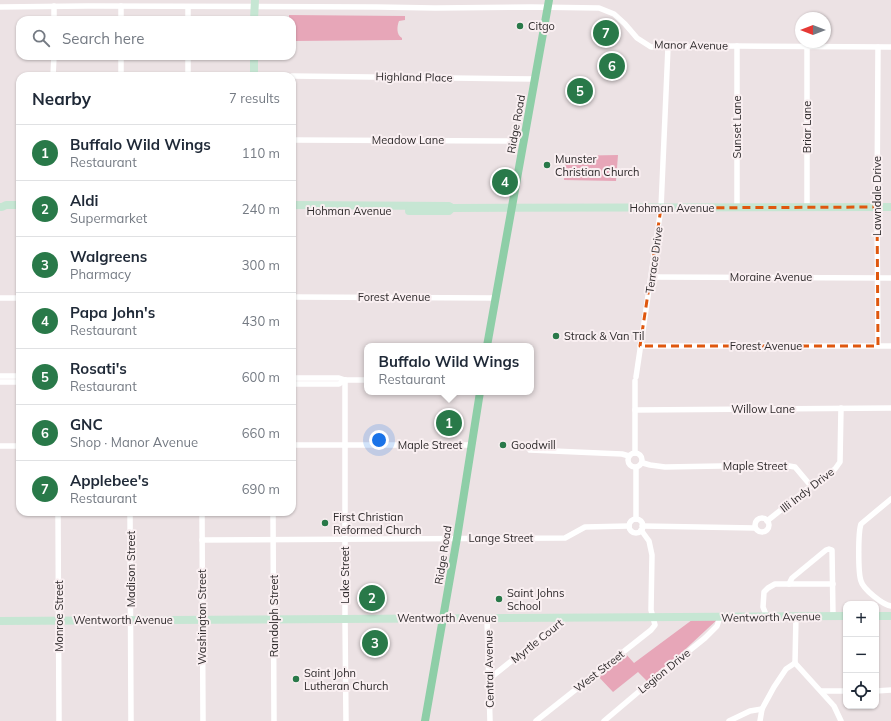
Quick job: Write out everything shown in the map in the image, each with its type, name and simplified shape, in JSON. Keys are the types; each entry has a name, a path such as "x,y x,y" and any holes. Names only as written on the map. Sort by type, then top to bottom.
{"main road":[{"name":"Ridge Road","path":"488,343 549,4"},
{"name":"Ridge Road","path":"425,721 457,538 479,395"}],"street":[{"name":"Manor Avenue","path":"0,7 188,7 254,3 435,8 549,4 599,8 614,14 637,38 651,46 795,46"},
{"path":"254,3 254,16"},
{"path":"54,6 54,16"},
{"path":"121,6 121,16"},
{"path":"188,7 188,16"},
{"name":"Sunset Lane","path":"737,46 737,208"},
{"name":"Manor Avenue","path":"831,46 891,47"},
{"name":"Terrace Drive","path":"636,453 636,379 661,208 668,47"},
{"name":"Lawndale Drive","path":"878,47 878,346"},
{"name":"Briar Lane","path":"807,48 807,207"},
{"path":"53,72 54,60"},
{"path":"121,60 121,72"},
{"path":"188,60 188,72"},
{"path":"254,60 254,72"},
{"name":"Highland Place","path":"296,76 535,79"},
{"name":"Meadow Lane","path":"296,140 524,141"},
{"path":"1,207 6,205 16,205"},
{"name":"Hohman Avenue","path":"296,205 449,206 452,208 891,207"},
{"path":"1,207 6,210 16,210"},
{"name":"Hohman Avenue","path":"296,211 449,211 452,208"},
{"name":"Moraine Avenue","path":"651,277 891,278"},
{"name":"Forest Avenue","path":"296,297 496,298"},
{"path":"0,298 16,298"},
{"name":"Forest Avenue","path":"640,346 891,346"},
{"path":"0,376 16,376"},
{"path":"296,378 338,378 345,380 364,380"},
{"path":"296,384 339,384 345,380"},
{"name":"Lake Street","path":"345,380 346,721"},
{"path":"0,382 16,382"},
{"name":"Illi Indy Drive","path":"768,521 811,486 835,469 840,462 841,408"},
{"name":"Willow Lane","path":"635,410 891,408"},
{"name":"Maple Street","path":"296,445 471,445"},
{"path":"0,446 16,446"},
{"path":"530,450 622,454 629,456 638,453 642,456 643,463 636,468"},
{"path":"629,456 629,464 636,468"},
{"name":"Maple Street","path":"643,463 665,467 783,465 795,467 811,486"},
{"path":"636,468 636,519"},
{"path":"891,499 861,524 859,530 859,557 860,579 863,586 880,602 891,606"},
{"name":"Monroe Street","path":"58,516 59,721"},
{"name":"Madison Street","path":"130,516 131,721"},
{"name":"Washington Street","path":"202,516 203,721"},
{"name":"Randolph Street","path":"273,516 274,721"},
{"path":"636,519 630,522 629,526 630,530 634,532 637,532 642,528 755,528 760,532 765,532 769,526 768,521 762,518 758,519 755,523 755,528"},
{"path":"636,519 640,520 641,522 642,528 649,541 652,555 651,610 653,617"},
{"name":"Lange Street","path":"202,540 565,538 585,527 629,526"},
{"path":"789,584 792,578 826,550 832,550 833,616"},
{"path":"758,617 763,607 764,592 775,584 833,584"},
{"path":"763,607 767,616"},
{"path":"796,616 795,663 834,706 841,721"},
{"name":"Wentworth Avenue","path":"0,621 843,616"},
{"path":"879,616 891,616"},
{"name":"West Street","path":"536,721 651,630 655,625 653,617"},
{"name":"Legion Drive","path":"604,721 705,638 717,626 720,617"},
{"name":"Central Avenue","path":"487,618 490,721"},
{"name":"Myrtle Court","path":"489,679 566,618"},
{"path":"760,721 762,709 774,687 786,669 795,663"},
{"path":"879,691 891,690"},
{"path":"822,691 843,691"},
{"path":"729,721 750,711 762,709"}],"highlighted area":[{"path":"877,207 878,346 640,346 661,208"}],"shaded area":[{"path":"289,15 405,16 405,20 399,21 398,25 398,33 402,40 296,41 296,16"},
{"path":"618,155 616,181 564,180 565,156"},
{"path":"696,617 720,617 649,683 638,672 613,692 596,674 624,652 634,663"}],"place":[{"name":"Citgo","path":"520,26"},
{"name":"Applebee's","path":"606,33"},
{"name":"GNC","path":"612,66"},
{"name":"Rosati's","path":"580,91"},
{"name":"Munster Christian Church","path":"547,165"},
{"name":"Papa John's","path":"505,182"},
{"name":"Strack & Van Til","path":"556,336"},
{"name":"Buffalo Wild Wings","path":"449,423"},
{"name":"Goodwill","path":"503,445"},
{"name":"First Christian Reformed Church","path":"325,523"},
{"name":"Aldi","path":"372,598"},
{"name":"Saint Johns School","path":"499,599"},
{"name":"Walgreens","path":"375,643"},
{"name":"Saint John Lutheran Church","path":"296,679"}]}
